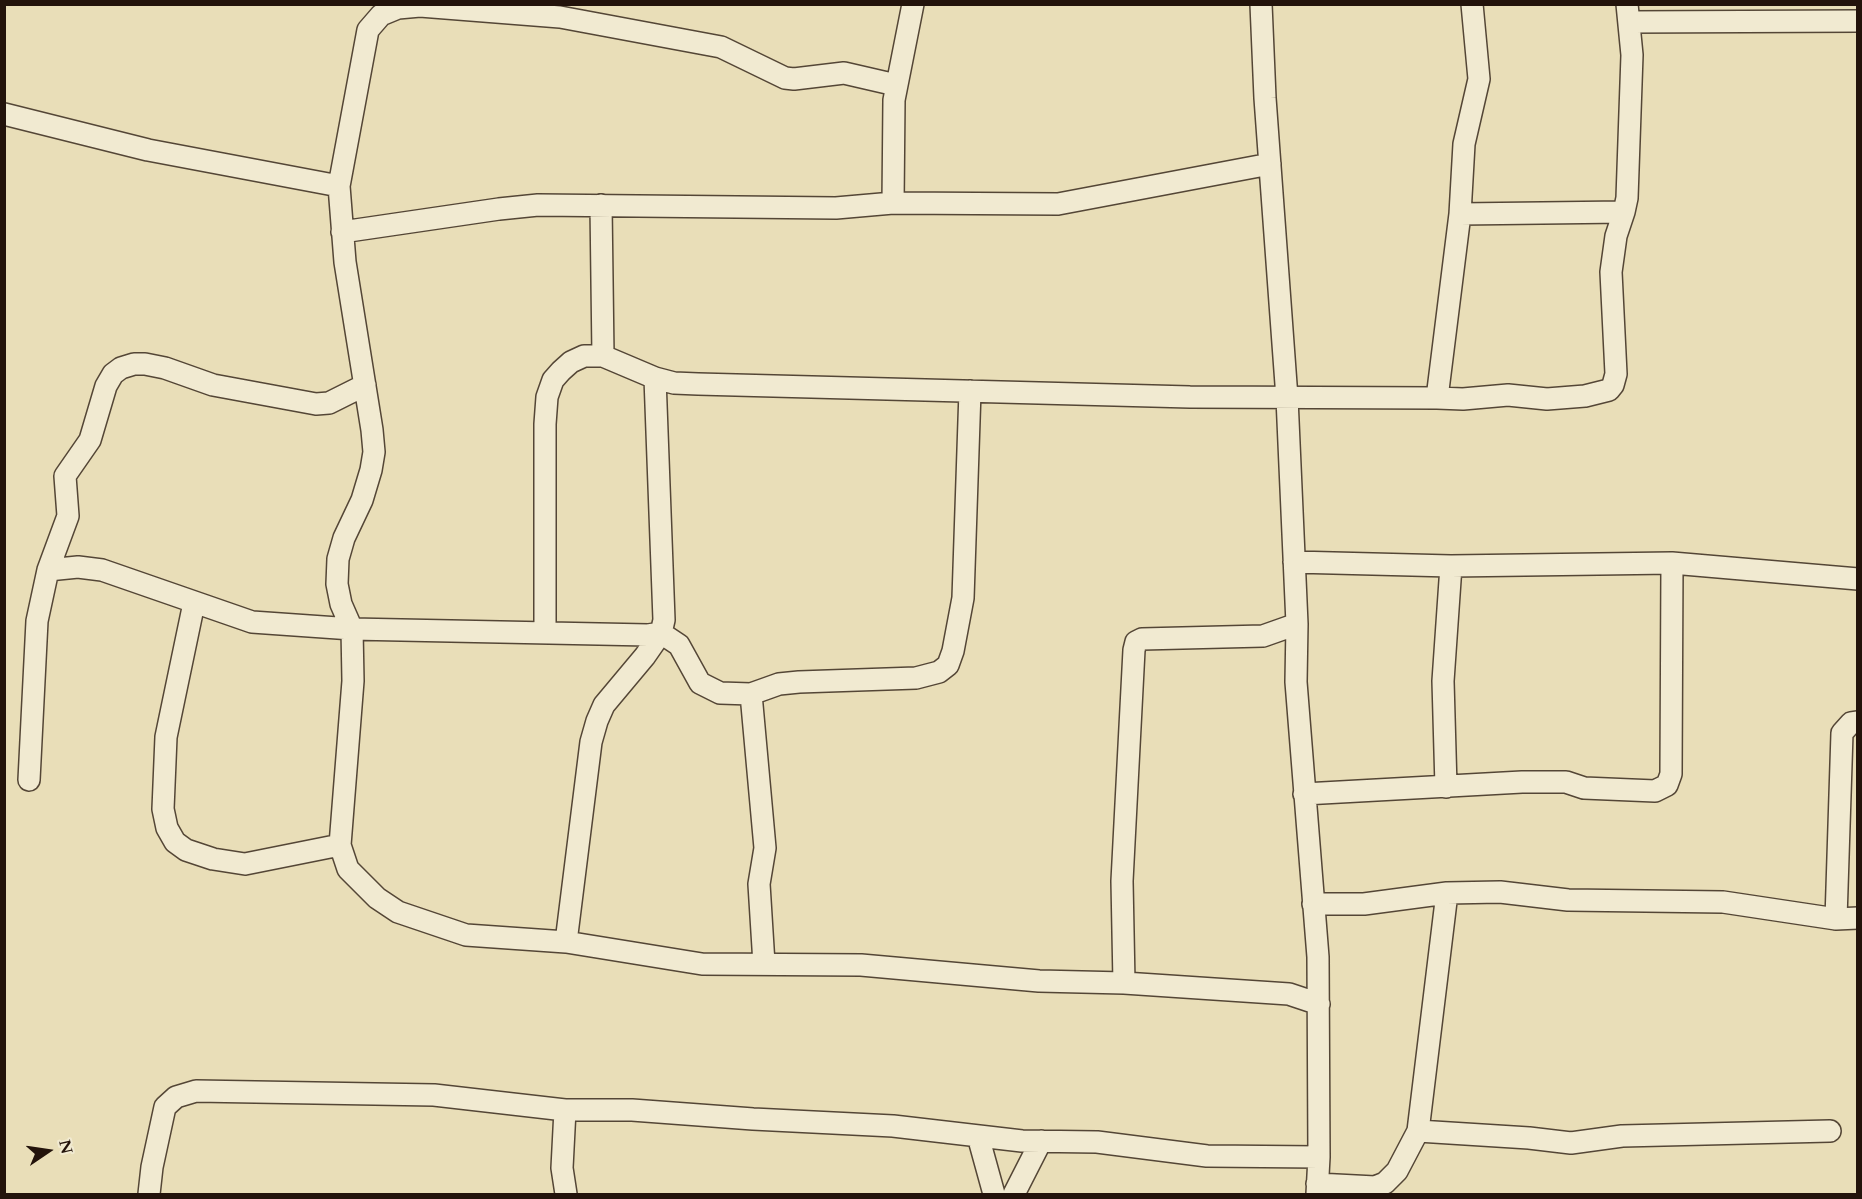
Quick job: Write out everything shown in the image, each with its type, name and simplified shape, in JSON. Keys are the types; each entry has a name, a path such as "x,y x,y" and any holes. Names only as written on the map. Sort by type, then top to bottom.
{"street":[{"path":"893,203 896,85 913,4"},
{"path":"1261,4 1287,398 1297,624 1296,682 1319,1004 1317,1189 1375,1187 1385,1183 1397,1171 1418,1131 1447,893"},
{"path":"1437,398 1460,214 1464,144 1479,79 1472,4"},
{"path":"896,85 844,73 785,78 721,47 561,11 420,6 398,8 381,15 368,30 339,186 345,262 374,452 372,470 362,500 344,538 338,559 337,584 341,604 352,629 353,681 340,845 348,869 376,898 398,912 466,935 566,942 702,964 861,965 1039,981 1124,983 1289,994 1319,1004"},
{"path":"545,633 547,397 553,380 571,362 584,356 603,356 655,378 674,383 698,384 1287,398 1463,399 1508,395 1547,399 1585,396 1609,390 1616,374 1611,272 1616,236 1628,198 1632,66 1628,14 1857,21"},
{"path":"4,114 148,150 339,186"},
{"path":"342,232 538,205 836,208 893,203 1058,204 1270,164"},
{"path":"602,205 603,356"},
{"path":"1460,214 1624,212"},
{"path":"29,780 35,637 48,570 68,516 65,476 90,440 106,386 113,374 121,368 134,364 145,364 165,368 213,385 316,404 329,403 365,385"},
{"path":"566,942 591,742 597,721 604,705 661,633 664,620 655,378"},
{"path":"48,570 92,567 252,622 352,629 648,635 661,633 679,645 700,683 720,693 751,694 779,684 916,678 939,672 948,665 953,651 963,597 970,391"},
{"path":"1294,562 1451,566 1672,563 1857,579"},
{"path":"1304,794 1566,782 1584,788 1655,791 1667,785 1671,774 1672,563"},
{"path":"1446,786 1443,681 1451,566"},
{"path":"194,603 166,737 163,809 167,828 175,842 186,850 213,859 245,864 340,845"},
{"path":"1124,983 1122,881 1136,642 1142,639 1263,636 1297,624"},
{"path":"751,694 765,848 759,884 764,963"},
{"path":"1836,919 1842,733 1851,723 1857,722"},
{"path":"1313,904 1364,904 1447,893 1500,892 1568,900 1724,902 1836,919 1857,918"},
{"path":"149,1194 152,1167 165,1107 176,1097 196,1091 434,1095 565,1110 632,1110 893,1126 1022,1142 1096,1142 1207,1156 1319,1157"},
{"path":"565,1110 562,1168 566,1194"},
{"path":"1418,1131 1571,1143 1622,1136 1830,1131"},
{"path":"978,1136 994,1194"},
{"path":"1014,1194 1041,1141"}]}
